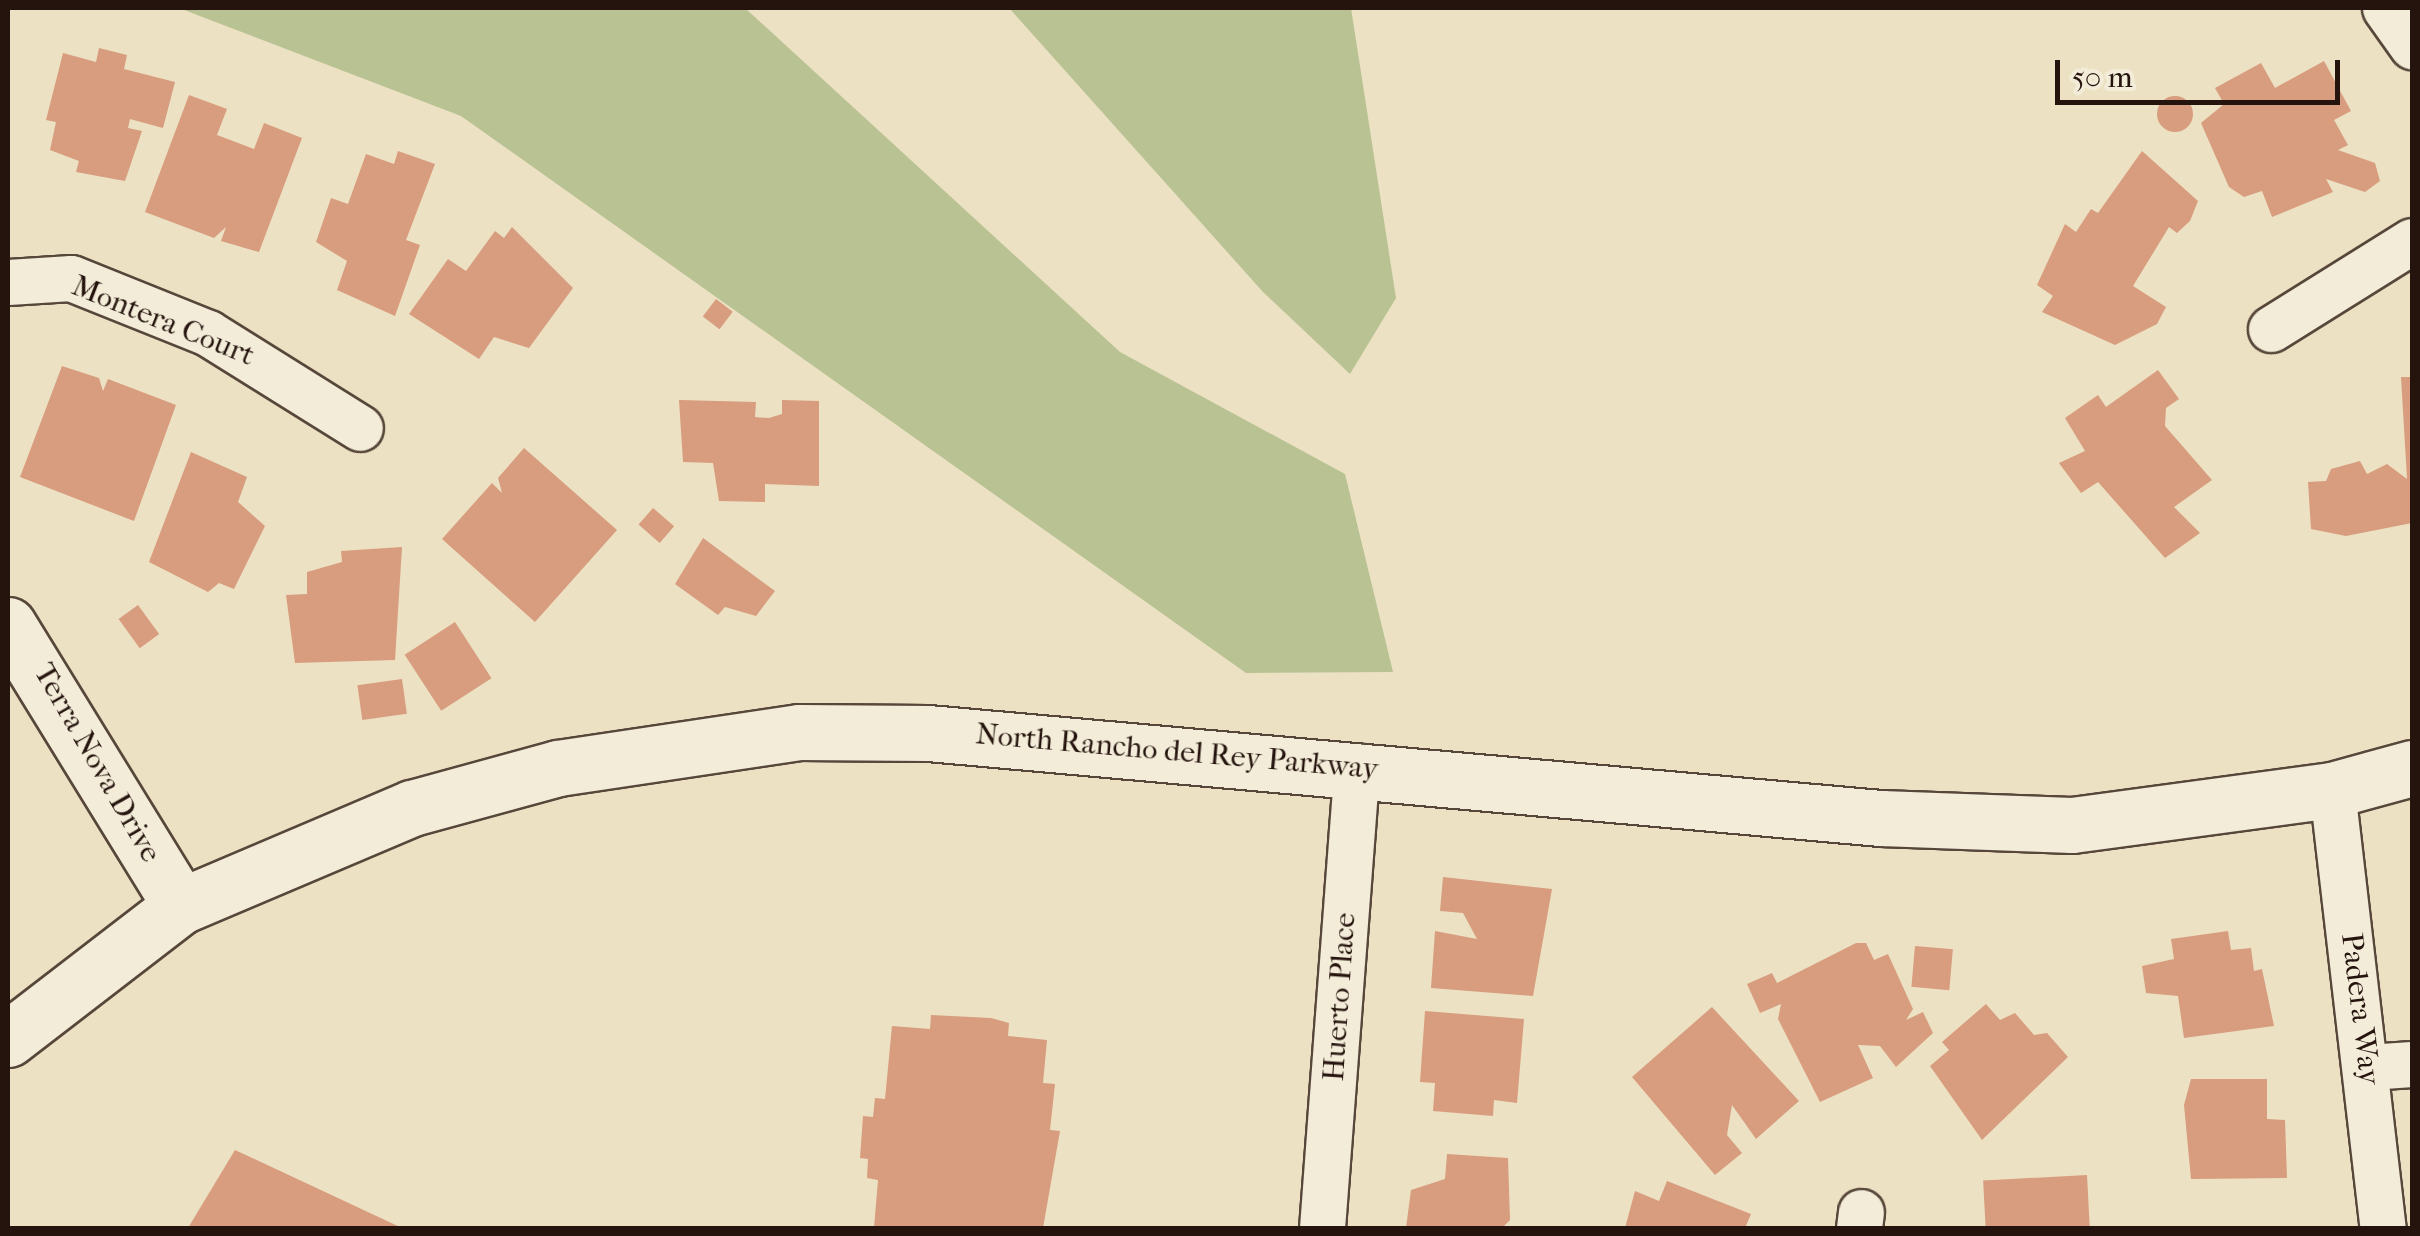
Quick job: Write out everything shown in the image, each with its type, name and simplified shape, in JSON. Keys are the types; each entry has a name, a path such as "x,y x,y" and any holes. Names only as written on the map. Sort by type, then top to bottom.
{"street":[{"path":"2384,8 2412,46"},
{"path":"2272,329 2412,241"},
{"name":"Montera Court","path":"8,282 70,278 129,300 264,362 360,428"},
{"name":"Terra Nova Drive","path":"8,625 181,906"},
{"name":"North Rancho del Rey Parkway","path":"8,1039 181,906 412,808 558,768 799,732 928,733 1358,766 1881,818 2072,824 2332,790 2412,768"},
{"name":"Huerto Place","path":"1322,1228 1358,766"},
{"name":"Padera Way","path":"2332,790 2368,1068 2383,1228"},
{"path":"2368,1068 2412,1064"}],"green space":[{"path":"179,8 745,8 1120,352 1345,474 1393,672 1246,673 461,116"},
{"path":"1009,8 1351,8 1396,298 1350,374 1263,292"}],"building":[{"path":"99,48 127,55 124,69 175,82 163,128 130,119 128,128 142,131 125,181 76,172 79,161 50,150 56,122 46,120 63,53 96,62"},
{"path":"2324,61 2351,111 2334,120 2348,145 2338,150 2375,163 2380,181 2365,192 2326,179 2333,192 2272,217 2262,191 2244,197 2229,187 2201,123 2224,104 2215,88 2261,63 2275,88"},
{"path":"189,95 227,109 217,135 254,149 264,123 302,138 259,252 221,241 226,227 214,238 145,212"},
{"path":"2175,96 2188,101 2193,114 2188,127 2175,132 2162,127 2157,114 2162,101"},
{"path":"398,151 435,164 406,240 420,245 395,316 337,290 347,261 316,242 331,198 348,204 366,154 394,164"},
{"path":"2142,151 2198,201 2190,221 2177,233 2169,227 2133,286 2166,307 2157,324 2115,345 2042,312 2053,296 2037,285 2065,224 2076,232 2091,209 2098,213"},
{"path":"512,227 573,288 529,348 494,337 479,359 409,314 448,259 466,271 495,231 504,238"},
{"path":"716,299 733,312 720,329 703,317"},
{"path":"62,366 99,378 103,391 108,379 176,405 134,521 20,477"},
{"path":"2158,370 2179,399 2166,408 2165,426 2212,480 2174,507 2200,533 2165,558 2098,482 2081,493 2059,463 2085,451 2065,418 2098,395 2106,407"},
{"path":"2401,377 2412,377 2412,523 2346,536 2311,529 2308,482 2326,481 2331,469 2360,461 2367,474 2387,464 2407,479"},
{"path":"679,400 756,402 755,417 769,418 782,414 782,400 819,401 819,486 765,484 765,502 719,501 713,463 683,462"},
{"path":"524,448 617,530 535,622 442,539 492,483 502,493 498,478"},
{"path":"191,452 247,477 238,502 265,526 234,589 219,583 208,592 149,562"},
{"path":"653,508 674,526 660,543 639,525"},
{"path":"703,538 775,591 756,616 725,607 718,615 675,584"},
{"path":"402,547 395,660 295,663 286,595 307,594 307,572 342,562 341,551"},
{"path":"138,605 159,634 140,648 119,619"},
{"path":"455,622 491,678 441,711 405,655"},
{"path":"402,679 407,714 362,720 357,685"},
{"path":"1443,877 1552,889 1533,996 1431,988 1435,931 1477,939 1463,913 1440,911"},
{"path":"2228,931 2231,950 2251,948 2254,971 2262,969 2274,1026 2184,1038 2178,996 2146,993 2142,966 2174,959 2171,939"},
{"path":"1856,943 1866,943 1874,960 1888,954 1913,1009 1906,1020 1923,1012 1933,1033 1896,1067 1880,1046 1858,1045 1873,1078 1820,1102 1778,1019 1781,1004 1760,1013 1747,984 1772,973 1777,983"},
{"path":"1915,946 1953,949 1949,990 1911,987"},
{"path":"1986,1004 2000,1020 2015,1013 2034,1035 2047,1033 2068,1057 1982,1140 1930,1066 1949,1050 1942,1042"},
{"path":"1712,1007 1799,1101 1756,1139 1732,1105 1727,1135 1742,1153 1715,1175 1632,1077"},
{"path":"1425,1011 1524,1019 1517,1103 1494,1100 1493,1116 1433,1111 1435,1083 1420,1082"},
{"path":"931,1015 991,1018 1009,1023 1008,1036 1047,1040 1043,1083 1055,1084 1050,1130 1060,1131 1043,1228 874,1228 878,1180 867,1178 868,1159 860,1158 863,1116 873,1117 875,1098 885,1099 892,1026 930,1029"},
{"path":"2191,1079 2267,1079 2267,1119 2285,1120 2287,1178 2191,1179 2184,1105"},
{"path":"235,1150 402,1228 188,1228"},
{"path":"1447,1154 1508,1158 1510,1220 1502,1228 1406,1228 1411,1190 1445,1179"},
{"path":"2087,1175 2090,1228 1986,1228 1983,1180"},
{"path":"1667,1181 1751,1214 1745,1228 1625,1228 1635,1191 1659,1201"}]}
